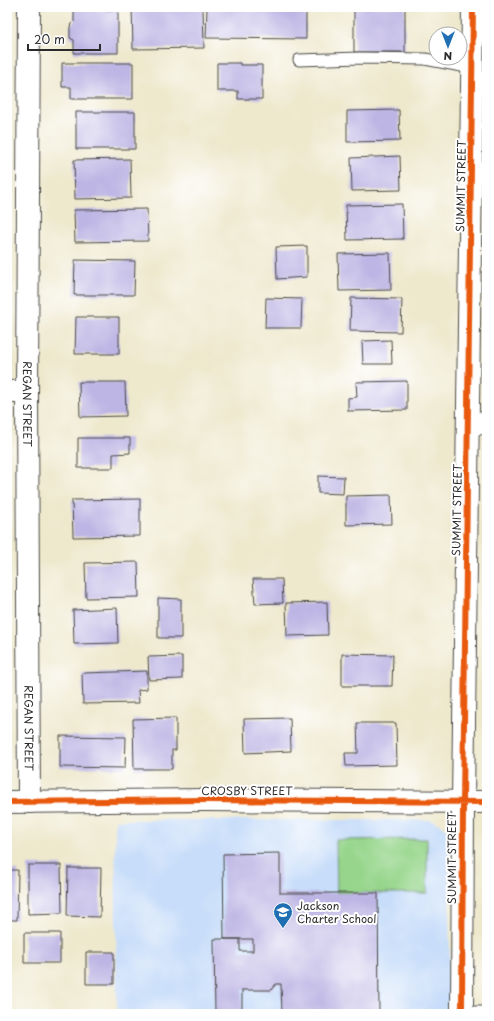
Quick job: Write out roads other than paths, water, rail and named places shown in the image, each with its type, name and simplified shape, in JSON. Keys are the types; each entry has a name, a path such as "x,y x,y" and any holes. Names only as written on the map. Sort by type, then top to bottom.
{"street":[{"name":"REGAN STREET","path":"29,7 17,392 29,802"},
{"name":"SUMMIT STREET","path":"462,1013 463,802 477,423 479,176 472,68 473,7"},
{"name":"CROSBY STREET","path":"7,802 206,800 487,802"}],"lane":[{"path":"299,60 360,58 425,59 472,68"},
{"path":"462,1013 487,1012"}],"place":[{"name":"Jackson Charter School","path":"283,929"}]}
